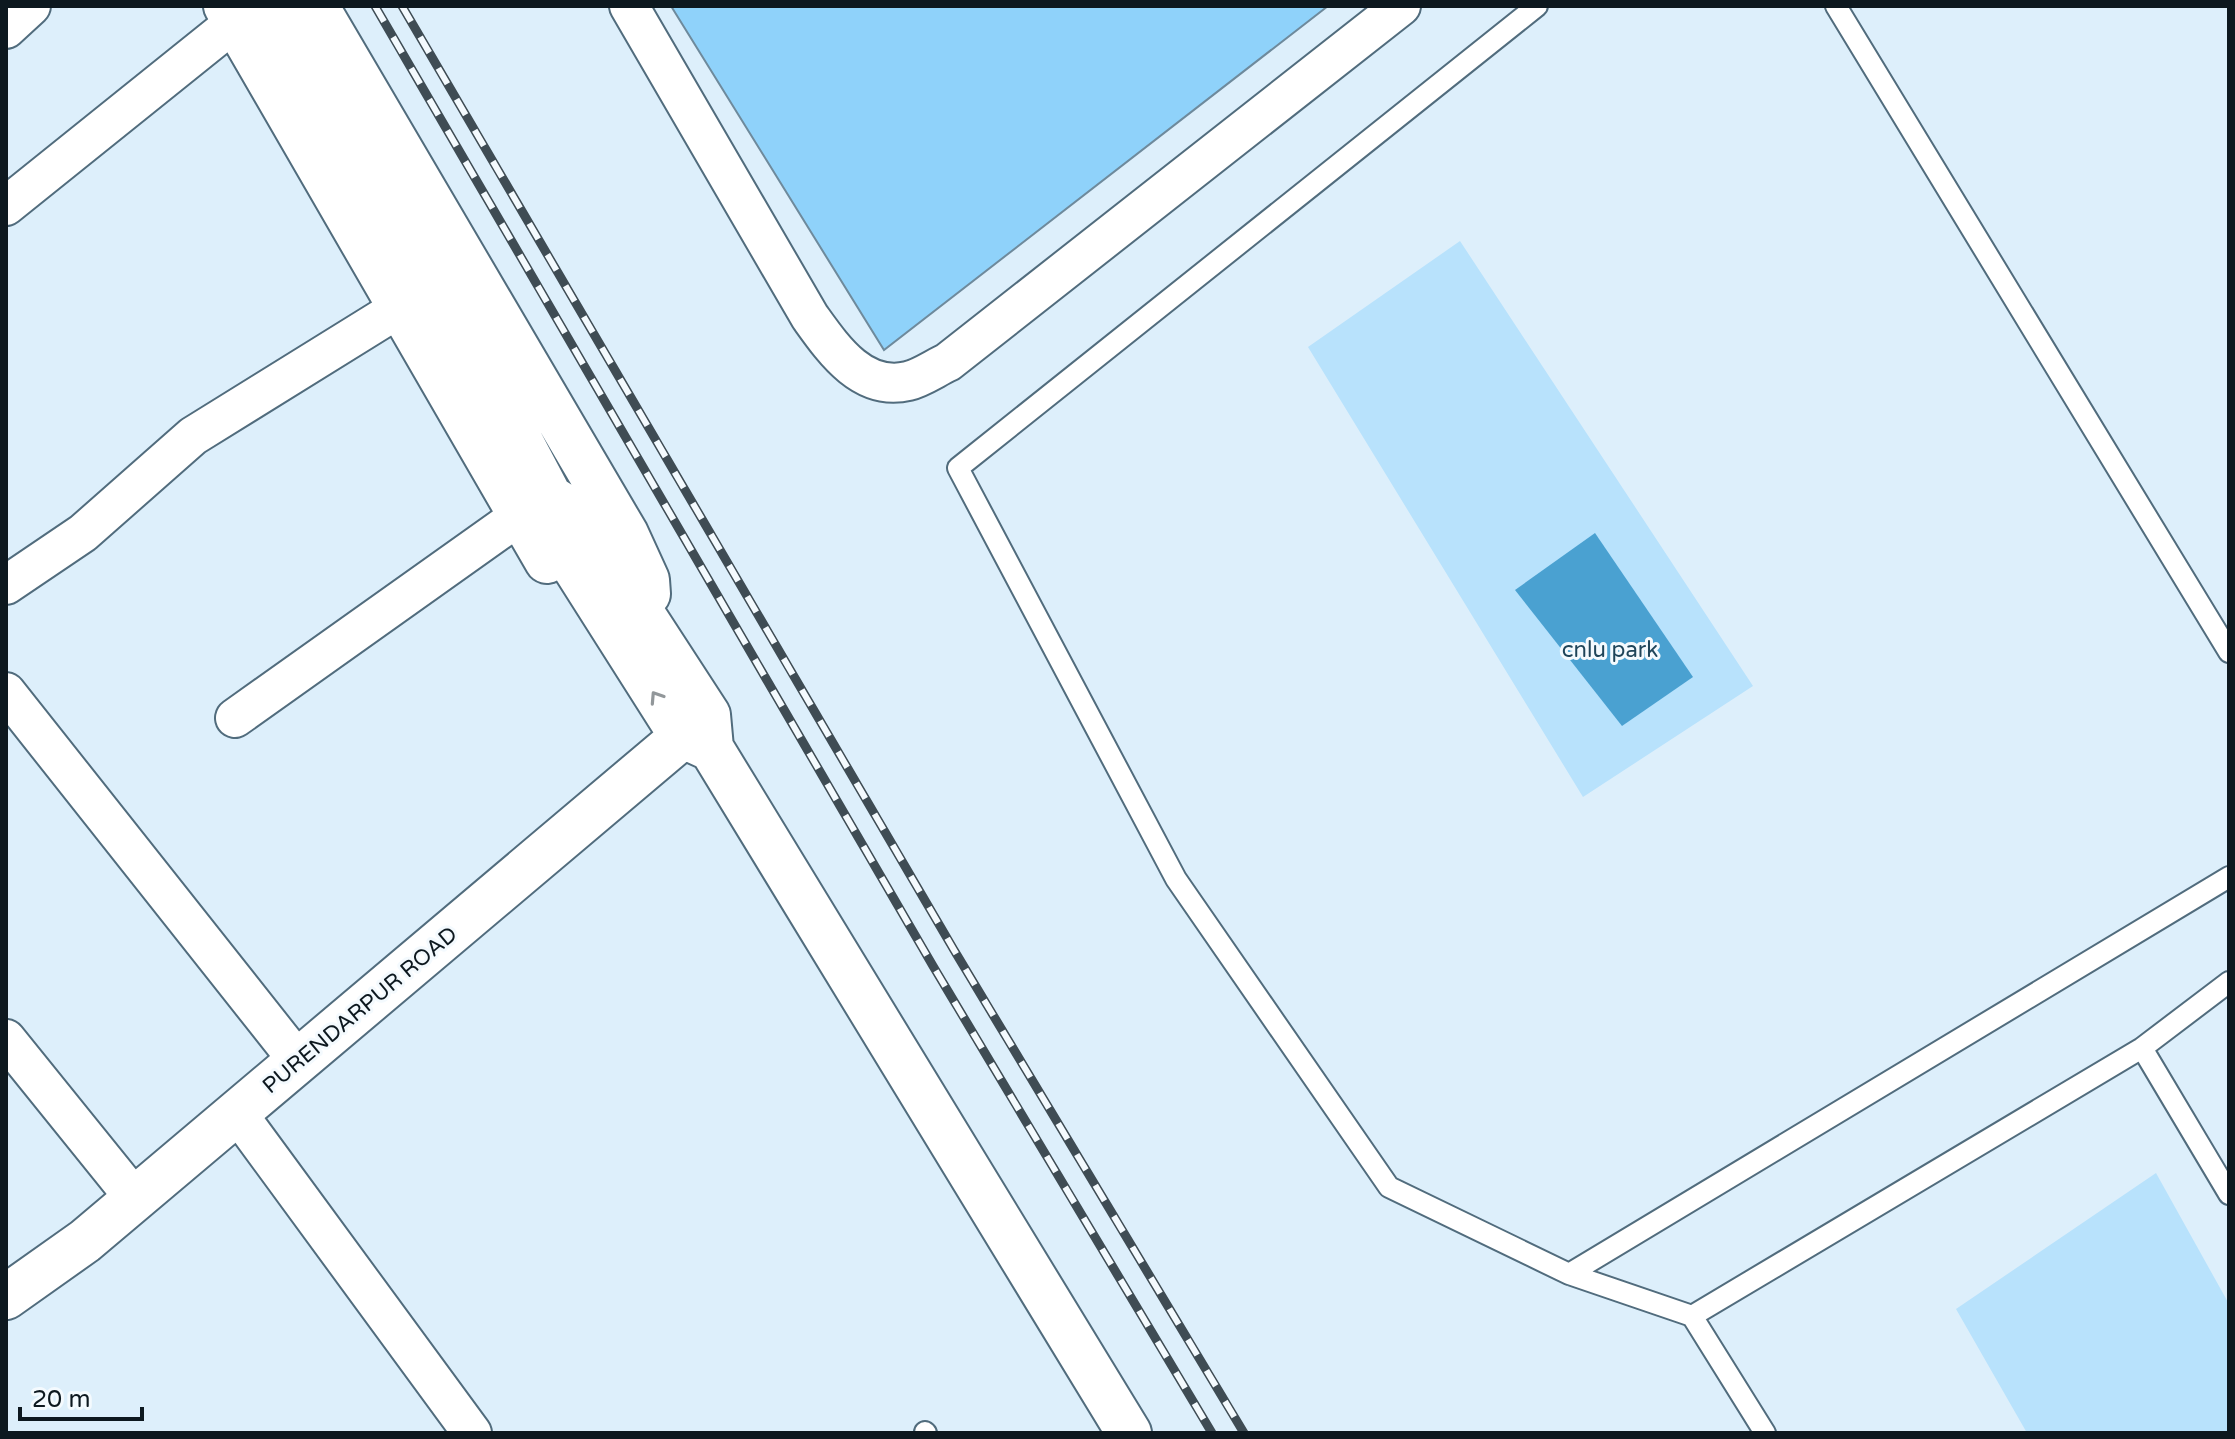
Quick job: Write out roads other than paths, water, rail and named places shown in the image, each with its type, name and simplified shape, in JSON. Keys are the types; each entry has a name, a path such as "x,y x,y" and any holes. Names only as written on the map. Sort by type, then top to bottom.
{"street":[{"path":"6,29 31,6"},
{"path":"316,6 626,534 647,580 649,591 643,616"},
{"path":"629,6 810,317 838,355 872,380 907,381 948,362 1401,6"},
{"path":"6,206 244,11"},
{"path":"244,11 401,307 536,506 578,515 585,567 700,733 1129,1433"},
{"path":"244,11 475,355 536,506"},
{"path":"6,585 83,533 193,436 401,307"},
{"path":"235,718 536,506"},
{"path":"585,567 643,616 700,733"},
{"path":"6,692 299,1062"},
{"name":"PURENDARPUR ROAD","path":"6,1297 136,1200 700,733"},
{"path":"6,1039 136,1200"},
{"path":"238,1114 472,1433"}],"lane":[{"path":"1537,6 958,468 1176,879 1389,1187 1569,1274 1692,1316 1765,1433"},
{"path":"1836,6 2229,652"},
{"path":"1569,1274 2229,877"},
{"path":"1692,1316 2142,1048 2229,982"},
{"path":"2142,1048 2229,1194"}],"water":[{"path":"1595,533 1693,677 1622,726 1515,590"}],"railway":[{"path":"375,6 933,966 1212,1433"},
{"path":"402,6 954,950 1244,1433"}],"park label":[{"name":"cnlu park","path":"1610,650"}]}
